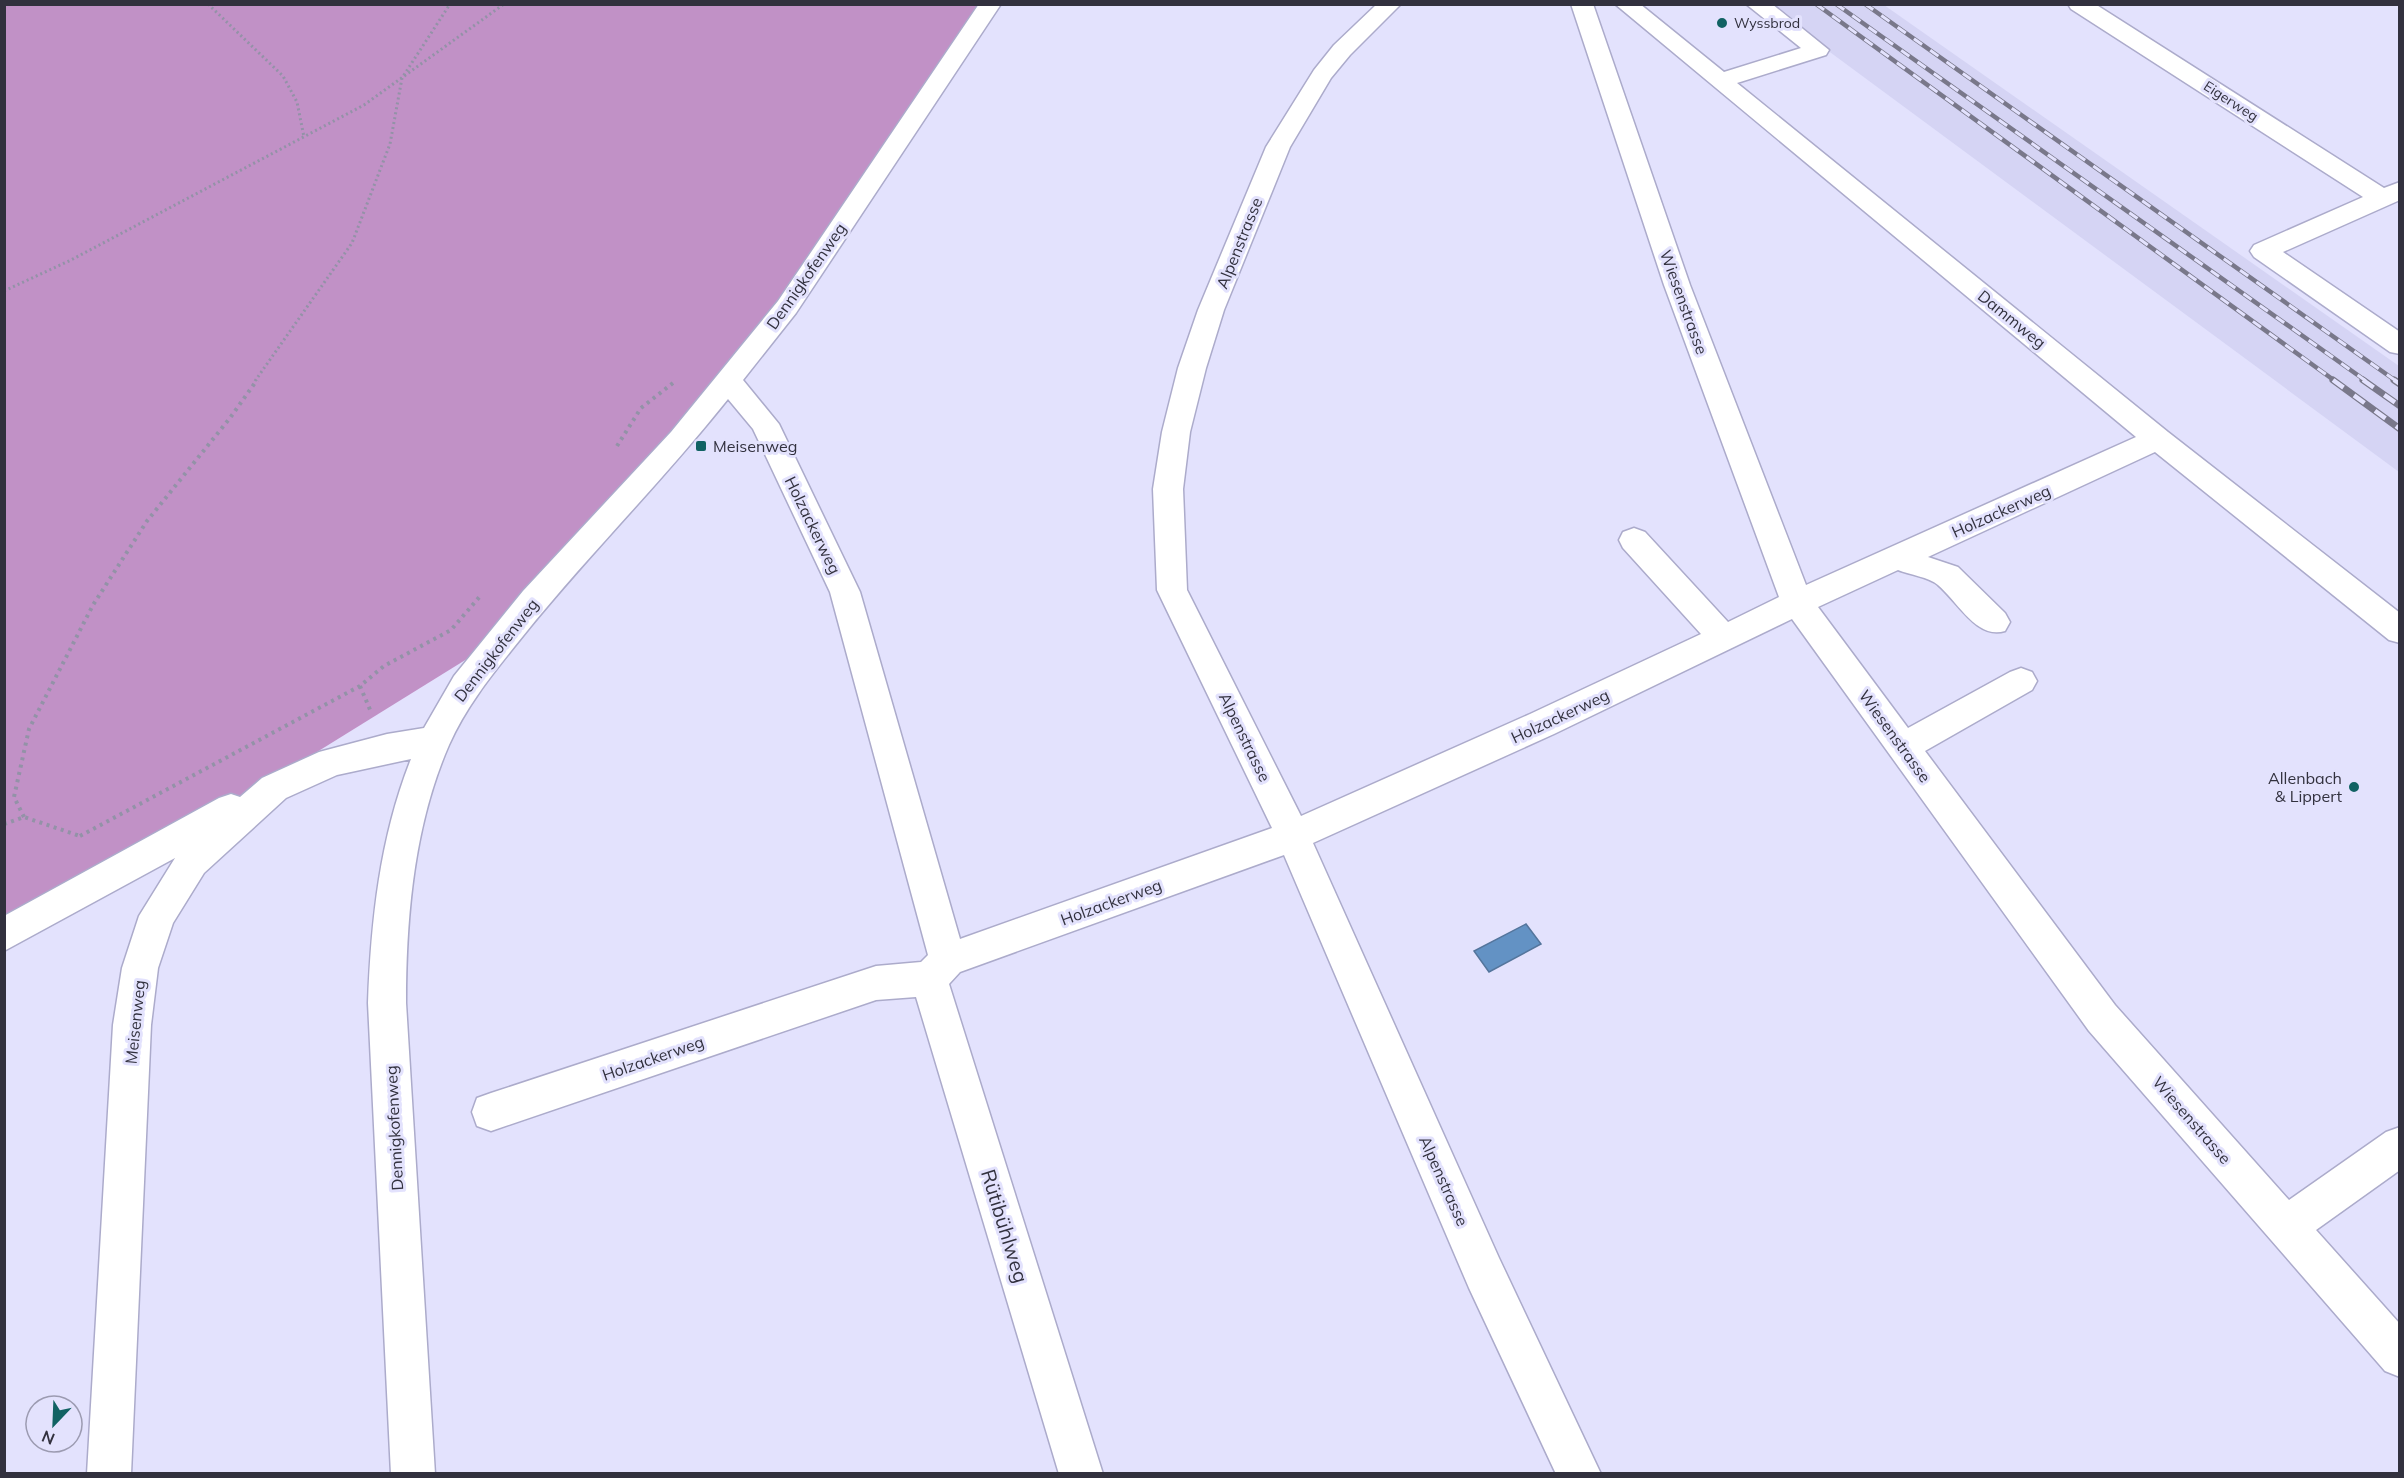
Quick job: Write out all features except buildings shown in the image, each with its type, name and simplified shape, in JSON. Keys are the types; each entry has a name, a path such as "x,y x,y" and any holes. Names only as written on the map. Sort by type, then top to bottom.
{"street":[{"name":"Dennigkofenweg","path":"413,1473 387,1003 388,949 393,898 402,846 418,783 434,741 465,685 504,636 681,439 787,308 990,4"},
{"name":"Alpenstrasse","path":"1390,4 1342,50 1322,75 1278,147 1211,310 1192,368 1176,432 1168,489 1172,590 1293,836 1484,1273 1579,1473"},
{"name":"Wiesenstrasse","path":"1582,4 1677,285 1797,603 2102,1018 2400,1356"},
{"name":"Dammweg","path":"1626,4 2158,439 2400,631"},
{"path":"1720,81 1818,50 1757,4"},
{"name":"Eigerweg","path":"2079,4 2391,194"},
{"name":"Eigerweg","path":"2391,194 2263,251 2400,345"},
{"name":"Holzackerweg","path":"728,381 765,424 845,592 939,970"},
{"name":"Holzackerweg","path":"491,1112 876,983 939,970 1293,836 1542,724 1797,603 2158,439"},
{"path":"1634,540 1724,638"},
{"path":"1896,558 1947,575 1994,622"},
{"path":"1903,747 2021,681"},
{"name":"Meisenweg","path":"109,1473 132,1025 140,968 157,916 192,862 274,788 331,762 387,748 434,741"},
{"path":"4,935 207,822 274,788"},
{"name":"Rütibühlweg","path":"939,970 1082,1473"},
{"path":"2286,1227 2400,1146"}],"path":[{"path":"208,4 283,76 297,102 304,137"},
{"path":"24,817 14,797 29,729 93,605 147,521 230,418 352,243 390,144 402,78 450,4"},
{"path":"4,291 81,255 364,105 504,4"},
{"path":"612,454 641,408 676,380"},
{"path":"4,824 24,817 80,836 360,686 384,666 452,630 476,598 486,592"}],"shaded area":[{"path":"5,5 990,5 824,254 504,636 146,858 5,932"},
{"path":"1766,5 1884,5 2399,366 2399,472"}],"water":[{"path":"1526,924 1541,944 1489,972 1474,951"}],"railway":[{"path":"1816,4 2335,381"},
{"path":"1836,4 2366,381"},
{"path":"1865,4 2396,381"},
{"path":"2333,380 2400,429"},
{"path":"2363,380 2400,406"},
{"path":"2394,380 2400,384"}],"place":[{"name":"Wyssbrod","path":"1722,23"},
{"name":"Meisenweg","path":"701,446"},
{"name":"Allenbach & Lippert","path":"2354,787"}]}
